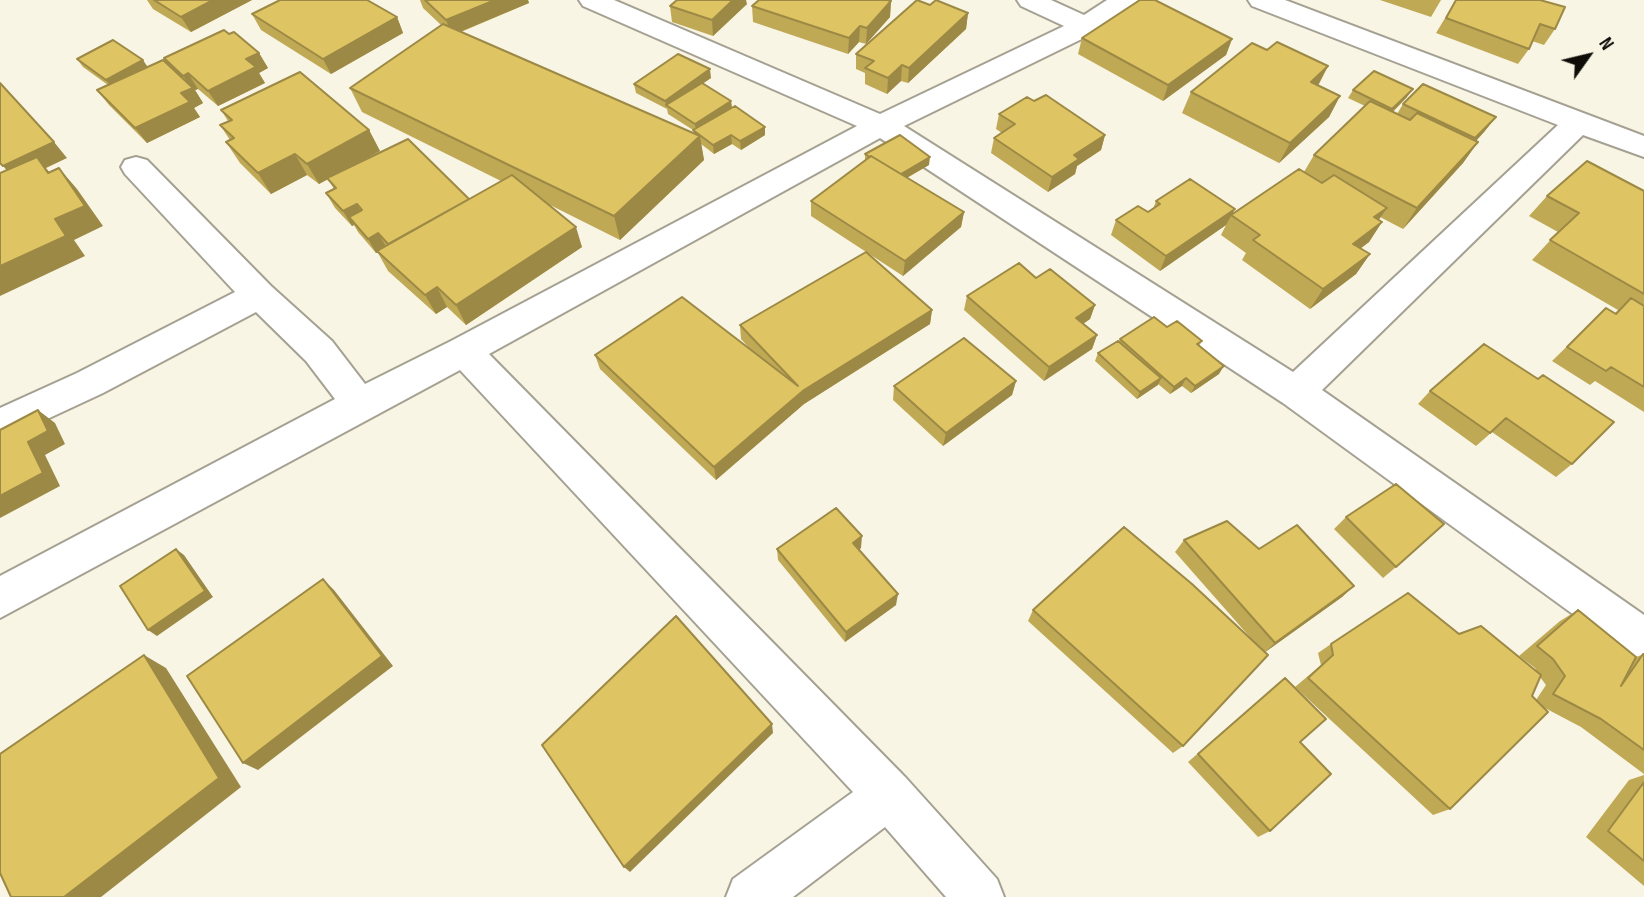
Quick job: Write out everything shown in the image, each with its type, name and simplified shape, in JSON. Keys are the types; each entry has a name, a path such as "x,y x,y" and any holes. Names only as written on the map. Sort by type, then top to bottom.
{"street":[{"path":"592,0 881,125 1296,392 1644,640"},
{"path":"1030,0 1086,26"},
{"path":"0,598 881,125 1086,26 1125,0"},
{"path":"1261,0 1644,147"},
{"path":"1296,392 1578,123"},
{"path":"135,167 258,295 319,351 359,404"},
{"path":"0,425 90,383 258,295"},
{"path":"464,351 889,795 979,897"},
{"path":"751,897 889,795"}],"building":[{"path":"154,0 213,0 181,17"},
{"path":"280,0 367,0 397,17 323,59 252,14"},
{"path":"425,0 495,0 446,20"},
{"path":"677,0 733,0 712,20 670,6"},
{"path":"759,0 891,1 867,28 860,26 849,38 752,6"},
{"path":"917,0 930,5 936,0 968,13 909,68 902,65 888,78 865,68 874,61 856,54"},
{"path":"1140,0 1155,0 1232,39 1168,85 1082,38"},
{"path":"1456,0 1540,0 1565,7 1555,29 1540,24 1529,49 1446,18"},
{"path":"443,24 700,136 614,216 350,88"},
{"path":"224,30 229,34 234,32 259,53 246,59 256,67 208,91 188,73 183,76 164,58"},
{"path":"113,40 143,60 106,80 77,59"},
{"path":"1277,42 1328,66 1311,82 1340,96 1290,143 1191,92 1252,43 1267,50"},
{"path":"678,54 710,69 665,101 634,84"},
{"path":"163,60 193,88 181,93 190,102 135,128 97,90"},
{"path":"1374,71 1413,89 1392,109 1353,90"},
{"path":"300,72 369,130 307,164 295,154 258,173 226,142 234,138 220,125 232,120 221,110"},
{"path":"0,83 54,142 3,166 0,163"},
{"path":"702,83 731,101 695,124 666,105"},
{"path":"1423,84 1496,117 1475,138 1403,104"},
{"path":"1046,95 1105,135 1074,155 1079,159 1052,177 994,138 1015,124 999,114 1027,97 1034,101"},
{"path":"1370,101 1410,120 1417,113 1478,142 1417,208 1314,155"},
{"path":"735,106 765,127 740,141 731,135 713,145 693,130"},
{"path":"900,135 930,157 901,174 865,154"},
{"path":"408,139 469,199 388,244 378,233 368,239 349,217 362,210 357,204 343,211 326,193 336,188 327,178"},
{"path":"871,156 964,212 905,261 811,201"},
{"path":"37,157 48,173 59,168 85,206 55,219 66,236 0,266 0,173"},
{"path":"1587,161 1644,191 1644,294 1550,240 1579,213 1547,196"},
{"path":"1299,169 1322,183 1334,175 1387,208 1374,217 1382,222 1353,244 1370,254 1323,289 1253,240 1260,235 1231,215"},
{"path":"512,175 576,227 456,305 437,287 425,295 377,251"},
{"path":"1190,179 1235,209 1166,256 1116,220 1138,206 1148,212 1160,204 1156,201"},
{"path":"866,252 932,310 804,390 714,467 595,355 682,297 798,386 740,325"},
{"path":"1019,263 1036,278 1050,269 1095,305 1076,318 1097,335 1049,367 967,296"},
{"path":"1631,298 1644,306 1644,387 1611,367 1606,371 1567,347 1606,308 1616,314"},
{"path":"1154,317 1167,327 1177,321 1202,341 1197,344 1224,366 1195,386 1186,378 1174,387 1120,339"},
{"path":"964,338 1016,381 946,433 894,386"},
{"path":"1118,341 1161,378 1140,392 1098,353"},
{"path":"1484,344 1538,379 1543,375 1614,422 1572,464 1506,418 1490,433 1430,391"},
{"path":"38,410 48,431 28,442 43,473 0,496 0,430"},
{"path":"1396,484 1444,524 1396,567 1346,517"},
{"path":"836,508 862,536 853,543 898,594 846,632 777,549"},
{"path":"1227,521 1259,549 1297,525 1354,586 1275,643 1184,540"},
{"path":"1124,527 1192,584 1268,655 1183,746 1033,610"},
{"path":"176,549 205,591 148,630 120,586"},
{"path":"323,579 382,656 243,763 187,676"},
{"path":"1408,593 1459,634 1481,626 1541,675 1532,696 1548,712 1450,809 1308,678 1333,655 1331,644"},
{"path":"1578,610 1636,657 1621,686 1644,654 1644,750 1601,719 1553,694 1565,676 1553,659 1537,646"},
{"path":"676,616 772,724 624,867 542,745"},
{"path":"144,655 219,778 64,897 11,897 0,873 0,754"},
{"path":"1285,678 1326,719 1300,742 1331,774 1270,831 1198,754"},
{"path":"1644,782 1644,861 1608,831"}]}
